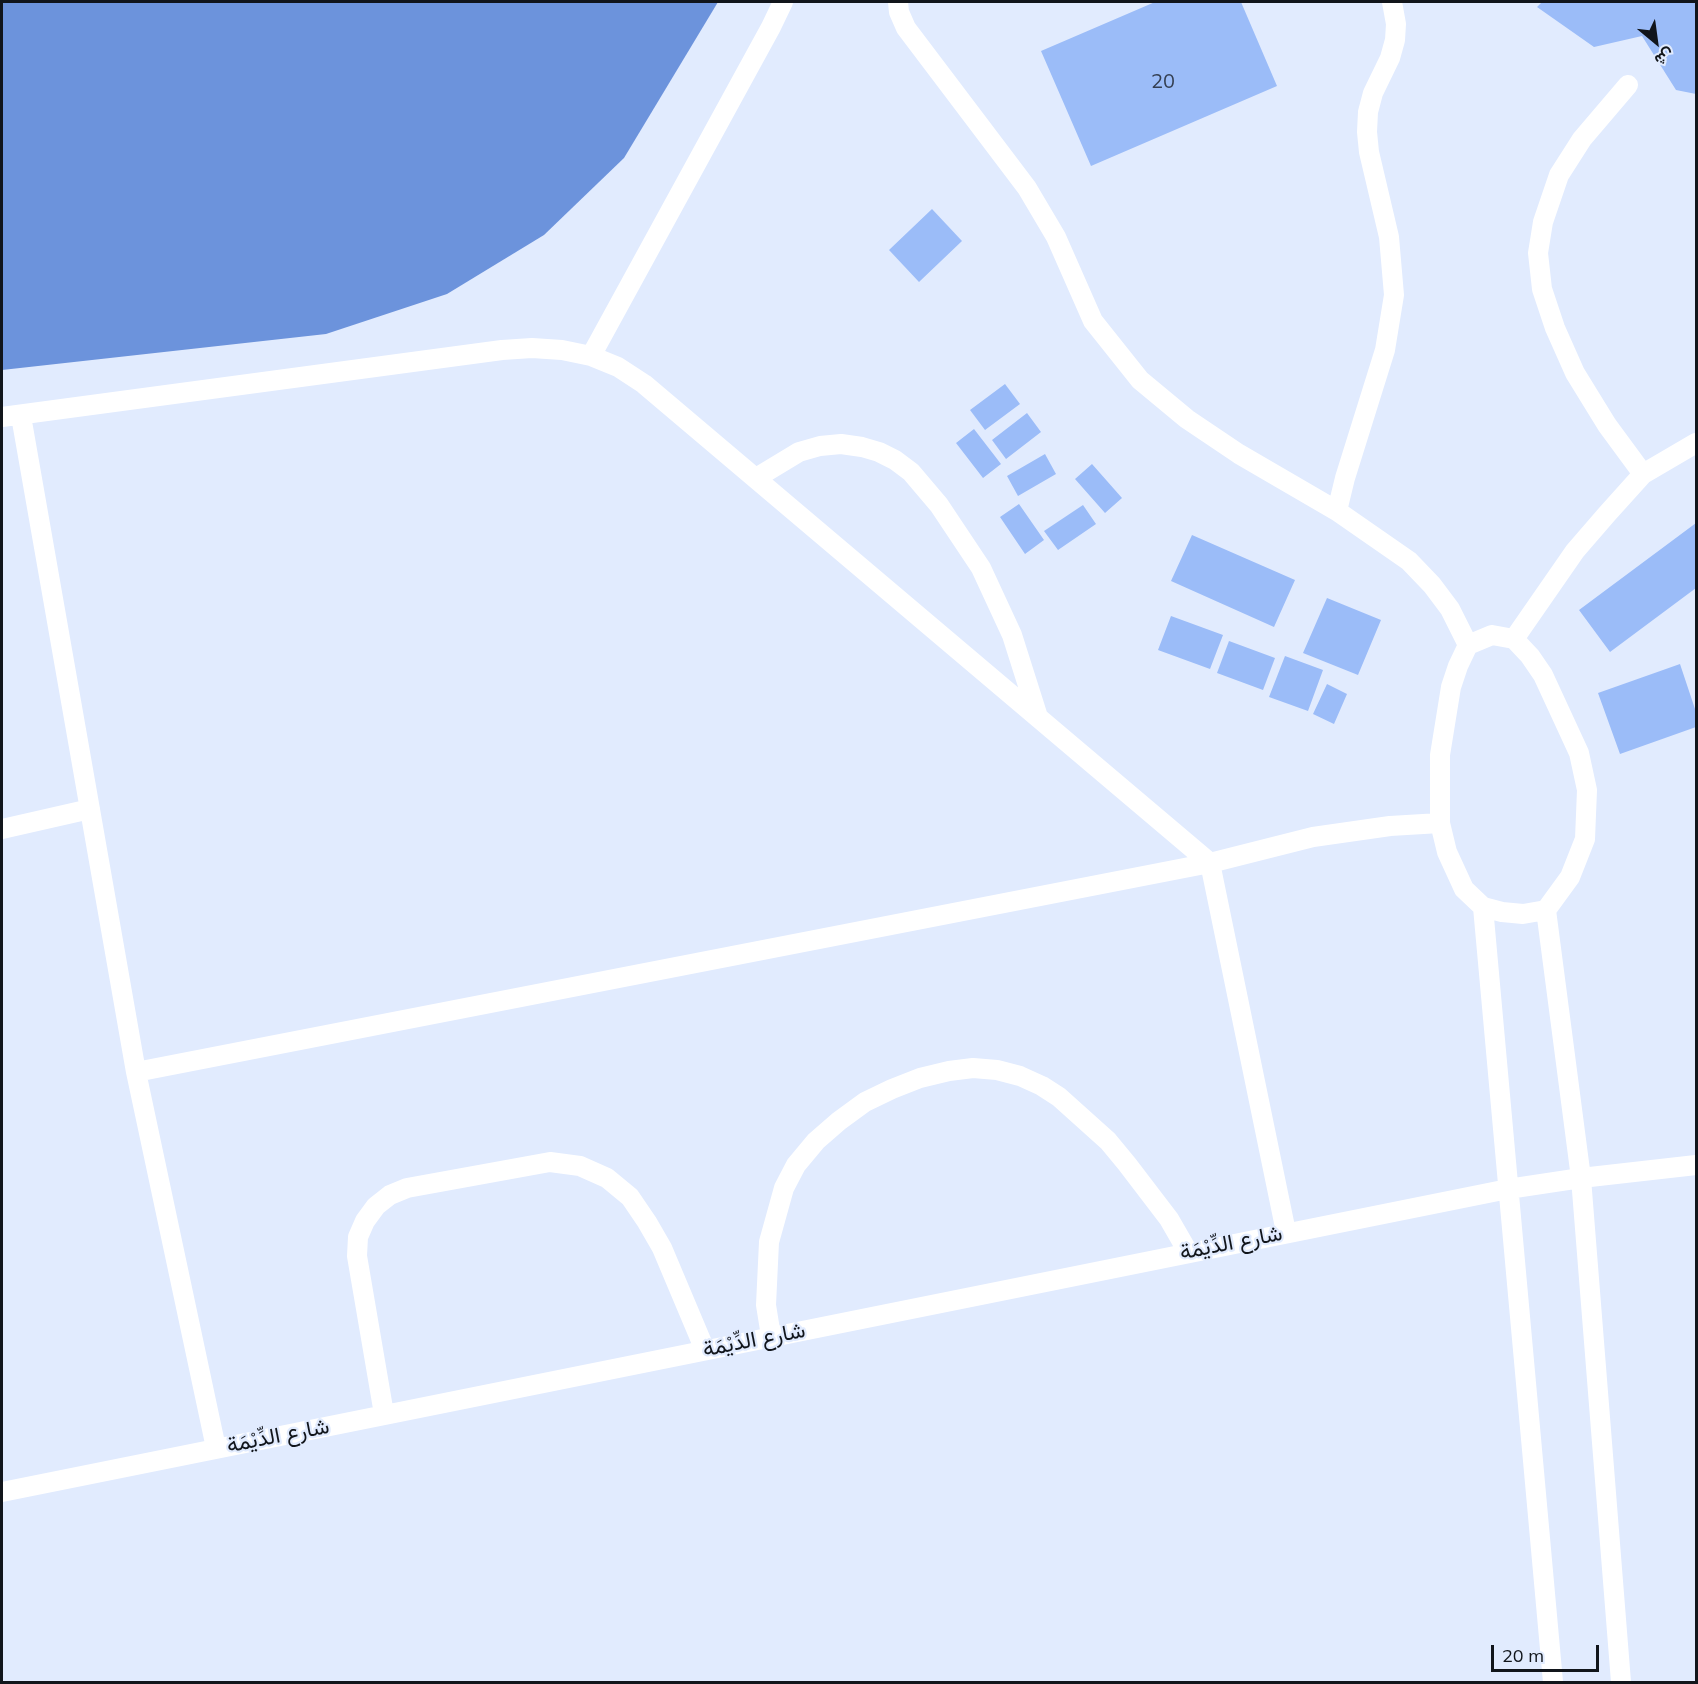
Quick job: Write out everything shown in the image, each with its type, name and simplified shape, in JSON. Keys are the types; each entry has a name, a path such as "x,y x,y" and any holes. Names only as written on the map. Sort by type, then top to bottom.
{"lane":[{"path":"591,356 783,2"},
{"path":"898,2 899,12 906,28 1027,188 1056,237 1093,321 1140,381 1187,419 1239,454 1337,511 1409,561 1432,585 1450,609 1468,645"},
{"path":"1337,511 1385,350 1394,295 1389,237 1368,152 1367,132 1368,112 1373,93 1390,58 1395,40 1396,24 1392,2"},
{"path":"1628,85 1582,139 1559,175 1543,222 1538,253 1542,289 1555,328 1575,373 1607,425 1643,474"},
{"path":"216,1448 136,1072 90,809 11,416 502,350 532,348 562,350 591,356 618,367 644,384 1210,863 1286,1232"},
{"path":"1514,639 1575,551 1643,474 1696,443"},
{"path":"756,478 799,452 820,446 841,444 879,452 911,472 965,541 986,578 1012,635 1038,717"},
{"path":"1546,910 1523,914 1483,907 1464,889 1448,852 1440,823 1440,755 1451,687 1468,645 1492,635 1514,639 1543,675 1579,753 1587,790 1585,839 1570,877 1546,910 1581,1178 1621,1683"},
{"path":"2,829 90,809"},
{"path":"136,1072 1210,863 1313,837 1390,826 1440,823"},
{"path":"1483,907 1553,1683"},
{"path":"771,1336 766,1305 769,1242 784,1188 796,1165 816,1141 865,1102 920,1078 949,1071 973,1068 997,1070 1020,1076 1059,1097 1092,1125 1127,1164 1169,1219 1188,1252"},
{"path":"384,1414 357,1256 358,1238 365,1221 376,1206 390,1195 407,1188 550,1162 580,1166 607,1178 630,1197 662,1248 705,1350"},
{"name":"شارع الدِّيْمَة","path":"2,1492 1508,1189 1696,1165"}],"water":[{"path":"2,2 718,2 624,158 544,235 447,294 326,334 2,370"}],"building":[{"path":"1155,2 1241,2 1277,86 1091,166 1041,51"},
{"path":"1542,2 1696,2 1696,94 1676,90 1642,36 1594,47 1537,7"},
{"path":"932,209 962,241 919,282 889,250"},
{"path":"1005,384 1020,404 985,430 970,410"},
{"path":"1027,413 1041,432 1006,459 992,440"},
{"path":"974,429 1001,464 983,478 956,443"},
{"path":"1045,454 1056,474 1018,496 1007,476"},
{"path":"1092,464 1122,498 1105,513 1075,479"},
{"path":"1019,504 1044,540 1025,554 1000,517"},
{"path":"1083,505 1096,524 1058,550 1044,531"},
{"path":"1696,523 1696,588 1610,652 1579,610"},
{"path":"1192,535 1295,580 1274,627 1171,581"},
{"path":"1327,598 1381,620 1358,675 1303,653"},
{"path":"1171,616 1223,635 1210,669 1158,650"},
{"path":"1229,641 1275,658 1263,690 1217,673"},
{"path":"1285,656 1323,670 1308,711 1269,697"},
{"path":"1680,664 1696,712 1696,727 1620,754 1598,693"},
{"path":"1327,684 1347,694 1334,724 1313,714"}]}
